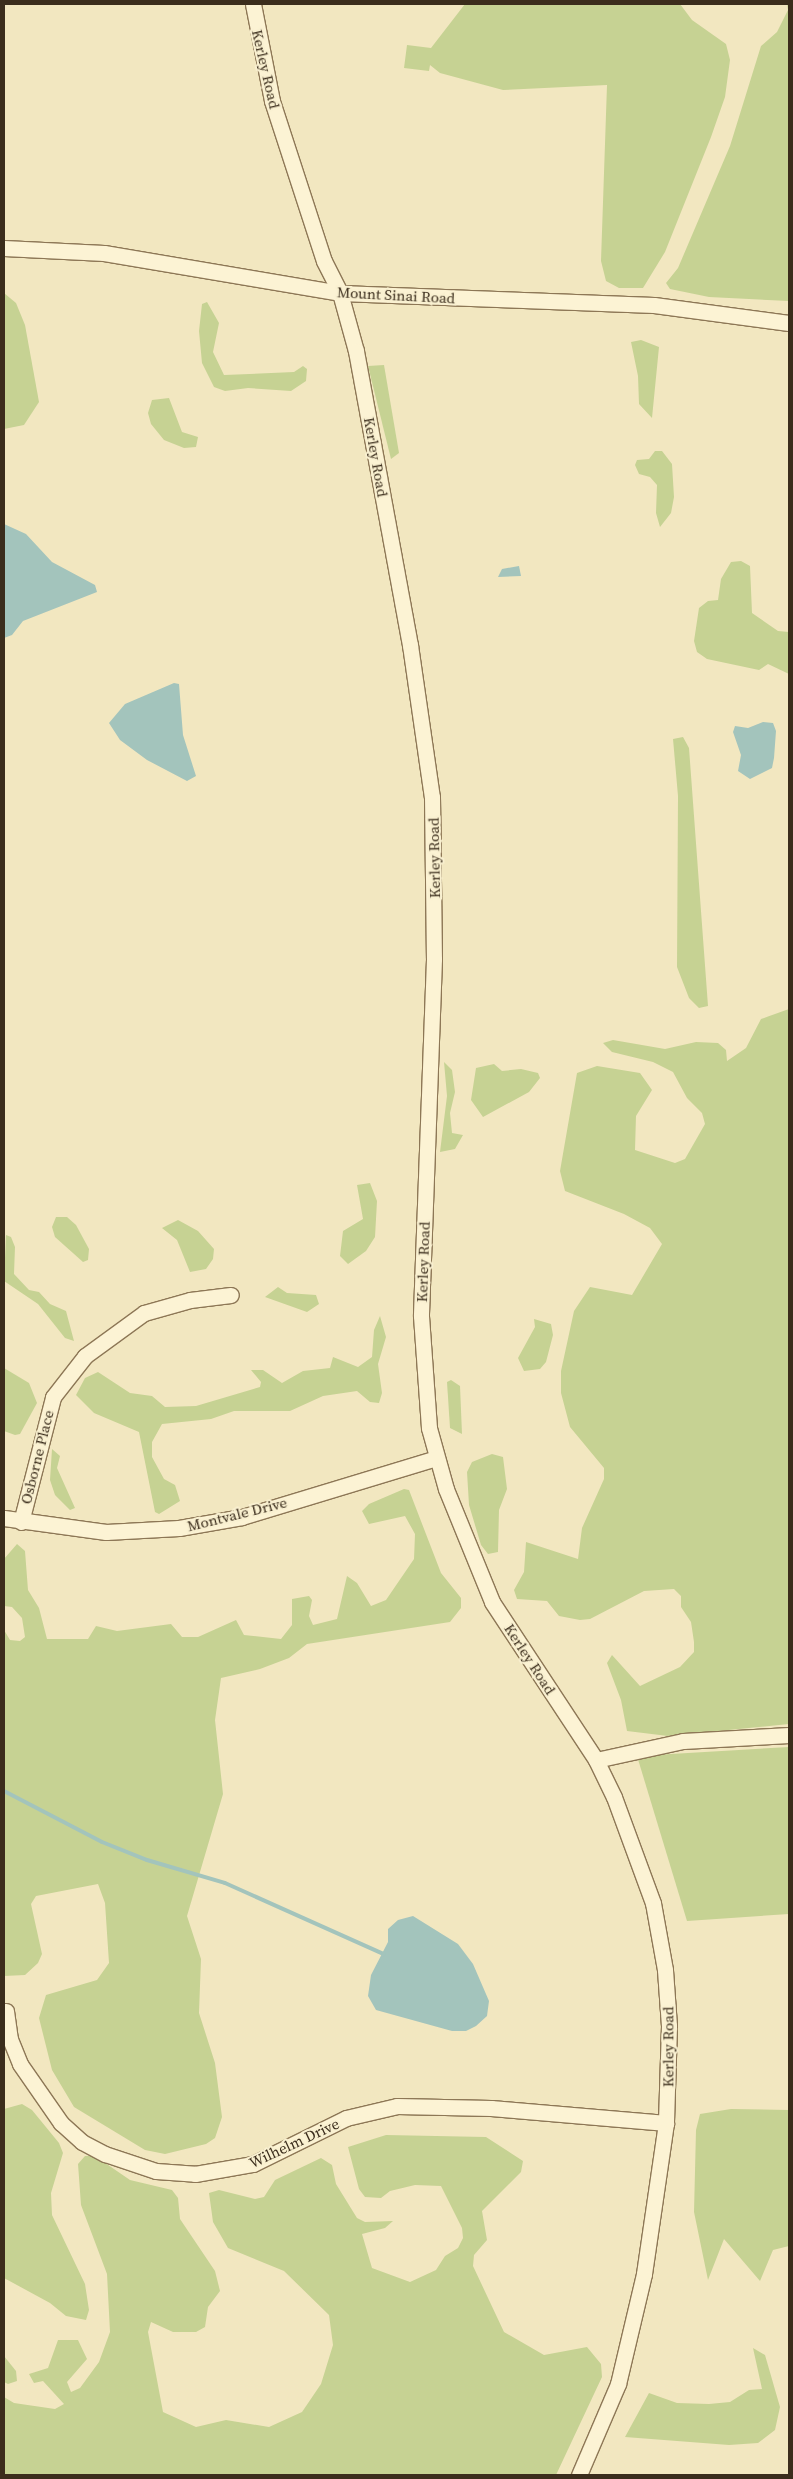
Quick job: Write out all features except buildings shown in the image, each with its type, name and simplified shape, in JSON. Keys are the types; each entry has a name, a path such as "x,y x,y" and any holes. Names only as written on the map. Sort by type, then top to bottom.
{"street":[{"name":"Kerley Road","path":"253,4 277,118 324,260 340,293 366,403 432,798 434,959 421,1316 424,1394 436,1458 462,1534 492,1602 596,1760 642,1867 660,1939 669,2026 666,2123 644,2274 627,2354 607,2414 579,2475"},
{"name":"Mount Sinai Road","path":"4,248 104,253 340,293 654,305 789,323"},
{"name":"Osborne Place","path":"21,1522 53,1397 85,1356 102,1339 144,1313 190,1300 232,1295"},
{"name":"Montvale Drive","path":"4,1518 21,1522 106,1532 179,1528 242,1517 436,1458"},
{"path":"596,1760 683,1741 789,1735"},
{"name":"Wilhelm Drive","path":"6,2011 10,2039 20,2064 61,2123 82,2142 105,2154 156,2171 197,2174 253,2164 346,2118 397,2106 491,2108 666,2123"}],"green space":[{"path":"465,4 680,4 692,20 726,44 730,60 725,97 665,252 643,288 619,288 606,281 601,261 607,85 503,90 440,73 430,65 429,71 404,68 407,45 431,48"},
{"path":"787,4 789,4 789,301 709,297 670,289 666,283 678,268 730,146 761,46 777,32 788,10"},
{"path":"4,293 16,303 25,325 39,402 24,425 4,429"},
{"path":"207,302 219,323 213,352 224,375 294,372 303,366 307,369 306,381 291,391 248,388 225,391 214,387 202,363 199,331 202,304"},
{"path":"641,340 659,347 652,418 639,404 638,376 631,342"},
{"path":"384,365 399,453 391,459 368,366"},
{"path":"169,398 182,432 198,437 196,447 184,448 164,440 151,424 148,413 152,400"},
{"path":"655,451 662,451 672,464 674,497 671,513 660,527 656,513 657,485 650,477 639,474 635,465 637,460 649,459"},
{"path":"741,561 750,566 752,613 778,631 789,632 789,674 768,664 759,670 707,659 697,652 694,641 699,608 708,601 718,600 721,579 731,562"},
{"path":"683,737 689,748 708,1006 699,1008 689,998 677,967 678,796 673,739"},
{"path":"789,1009 789,1724 668,1736 627,1731 621,1700 607,1663 612,1655 640,1686 680,1667 694,1652 691,1622 681,1607 681,1596 674,1589 644,1591 590,1619 580,1620 559,1616 547,1601 517,1599 514,1590 524,1572 526,1542 578,1559 582,1528 604,1479 604,1468 570,1427 561,1393 561,1371 574,1311 590,1287 632,1295 662,1244 650,1228 624,1214 565,1191 560,1171 577,1073 597,1066 640,1073 652,1090 636,1116 635,1150 675,1163 685,1159 705,1124 702,1113 687,1098 673,1072 653,1062 612,1052 603,1043 613,1040 665,1049 696,1042 718,1043 726,1050 727,1061 746,1048 761,1019"},
{"path":"444,1062 452,1070 455,1092 450,1113 452,1133 463,1135 455,1149 440,1152 447,1096"},
{"path":"494,1064 502,1071 521,1069 538,1073 540,1078 529,1092 483,1117 471,1100 476,1068"},
{"path":"370,1183 377,1201 375,1237 366,1251 348,1264 340,1256 343,1231 363,1219 357,1185"},
{"path":"56,1217 67,1217 76,1225 89,1249 88,1260 83,1262 55,1237 52,1227"},
{"path":"178,1220 198,1231 214,1249 213,1259 206,1269 190,1272 177,1240 162,1228"},
{"path":"6,1235 11,1237 15,1247 14,1274 29,1290 39,1292 50,1304 66,1311 74,1341 65,1338 38,1304 4,1281"},
{"path":"278,1287 287,1293 316,1295 319,1304 307,1312 265,1297"},
{"path":"380,1316 386,1337 378,1364 382,1393 379,1403 370,1402 357,1391 323,1396 290,1411 234,1411 211,1419 162,1424 152,1442 152,1457 164,1479 175,1485 180,1501 159,1514 155,1512 139,1432 94,1413 76,1395 85,1378 98,1372 130,1393 152,1396 165,1407 196,1406 260,1387 261,1382 251,1370 263,1370 282,1383 303,1371 330,1368 333,1357 358,1367 372,1357 374,1330"},
{"path":"534,1319 551,1324 553,1335 546,1362 540,1369 524,1371 518,1358 535,1327"},
{"path":"4,1368 29,1383 37,1403 20,1434 15,1435 4,1431"},
{"path":"451,1380 460,1386 462,1434 450,1428 447,1382"},
{"path":"52,1449 60,1456 57,1468 75,1508 70,1510 55,1495 50,1480"},
{"path":"492,1454 503,1457 507,1489 499,1510 498,1552 488,1554 481,1545 469,1505 467,1472 472,1462"},
{"path":"404,1489 409,1490 441,1573 461,1598 461,1608 450,1622 307,1644 289,1658 260,1669 221,1678 215,1720 223,1794 187,1916 201,1959 199,2013 215,2063 222,2117 215,2138 206,2144 165,2154 145,2150 74,2107 52,2070 39,2018 46,1995 97,1980 109,1963 105,1903 98,1884 36,1896 31,1904 42,1954 38,1963 25,1975 4,1976 4,1630 10,1640 20,1641 25,1637 22,1618 12,1607 4,1606 4,1559 17,1544 25,1551 28,1590 39,1608 47,1639 88,1639 96,1626 117,1631 171,1624 182,1637 198,1637 236,1620 244,1635 281,1639 292,1625 292,1599 309,1596 312,1600 309,1616 313,1625 337,1619 347,1576 357,1583 371,1606 386,1600 414,1559 415,1534 405,1516 369,1524 362,1511 369,1504"},
{"path":"789,1747 789,1914 687,1921 637,1756"},
{"path":"22,2104 32,2110 59,2143 63,2153 51,2193 52,2215 85,2284 89,2310 86,2320 66,2316 50,2303 4,2278 4,2109"},
{"path":"731,2109 789,2110 789,2246 773,2250 760,2281 724,2239 708,2280 694,2212 696,2130 700,2114"},
{"path":"386,2135 486,2137 523,2161 521,2172 482,2211 487,2240 474,2255 473,2266 504,2332 544,2355 587,2347 601,2364 602,2377 556,2475 4,2475 4,2397 14,2403 55,2409 64,2404 43,2381 34,2383 29,2374 48,2368 58,2340 78,2340 87,2359 67,2382 71,2392 80,2388 99,2362 110,2332 107,2274 81,2205 78,2164 85,2156 95,2156 130,2180 172,2190 178,2198 180,2219 215,2271 220,2291 208,2307 205,2327 196,2332 173,2332 151,2322 148,2332 163,2412 196,2427 226,2420 269,2427 302,2412 321,2384 333,2345 329,2315 284,2271 228,2248 213,2222 209,2193 219,2190 255,2199 264,2197 275,2180 321,2158 332,2165 336,2184 357,2218 365,2222 393,2221 385,2228 362,2234 372,2268 410,2282 436,2270 445,2256 458,2248 463,2238 462,2228 441,2186 415,2185 390,2191 381,2198 365,2197 359,2189 348,2147"},
{"path":"753,2348 765,2355 780,2407 775,2430 758,2443 729,2445 625,2437 649,2393 677,2403 709,2404 730,2402 749,2390 762,2389"},
{"path":"4,2356 16,2371 17,2381 8,2384 4,2382"}],"water":[{"path":"4,524 26,534 52,562 95,585 97,592 23,621 12,635 4,638"},
{"path":"519,566 521,576 498,577 502,569"},
{"path":"174,683 179,684 183,735 196,776 187,781 147,760 120,740 109,723 125,704"},
{"path":"763,722 773,723 776,731 772,768 750,779 738,771 741,755 733,732 735,726 748,728"},
{"path":"413,1916 458,1944 473,1964 489,2001 487,2016 476,2026 466,2031 452,2031 376,2010 368,1996 371,1975 388,1942 388,1929 398,1920"}],"waterway":[{"path":"4,1791 102,1842 147,1860 225,1883 384,1954"}]}
